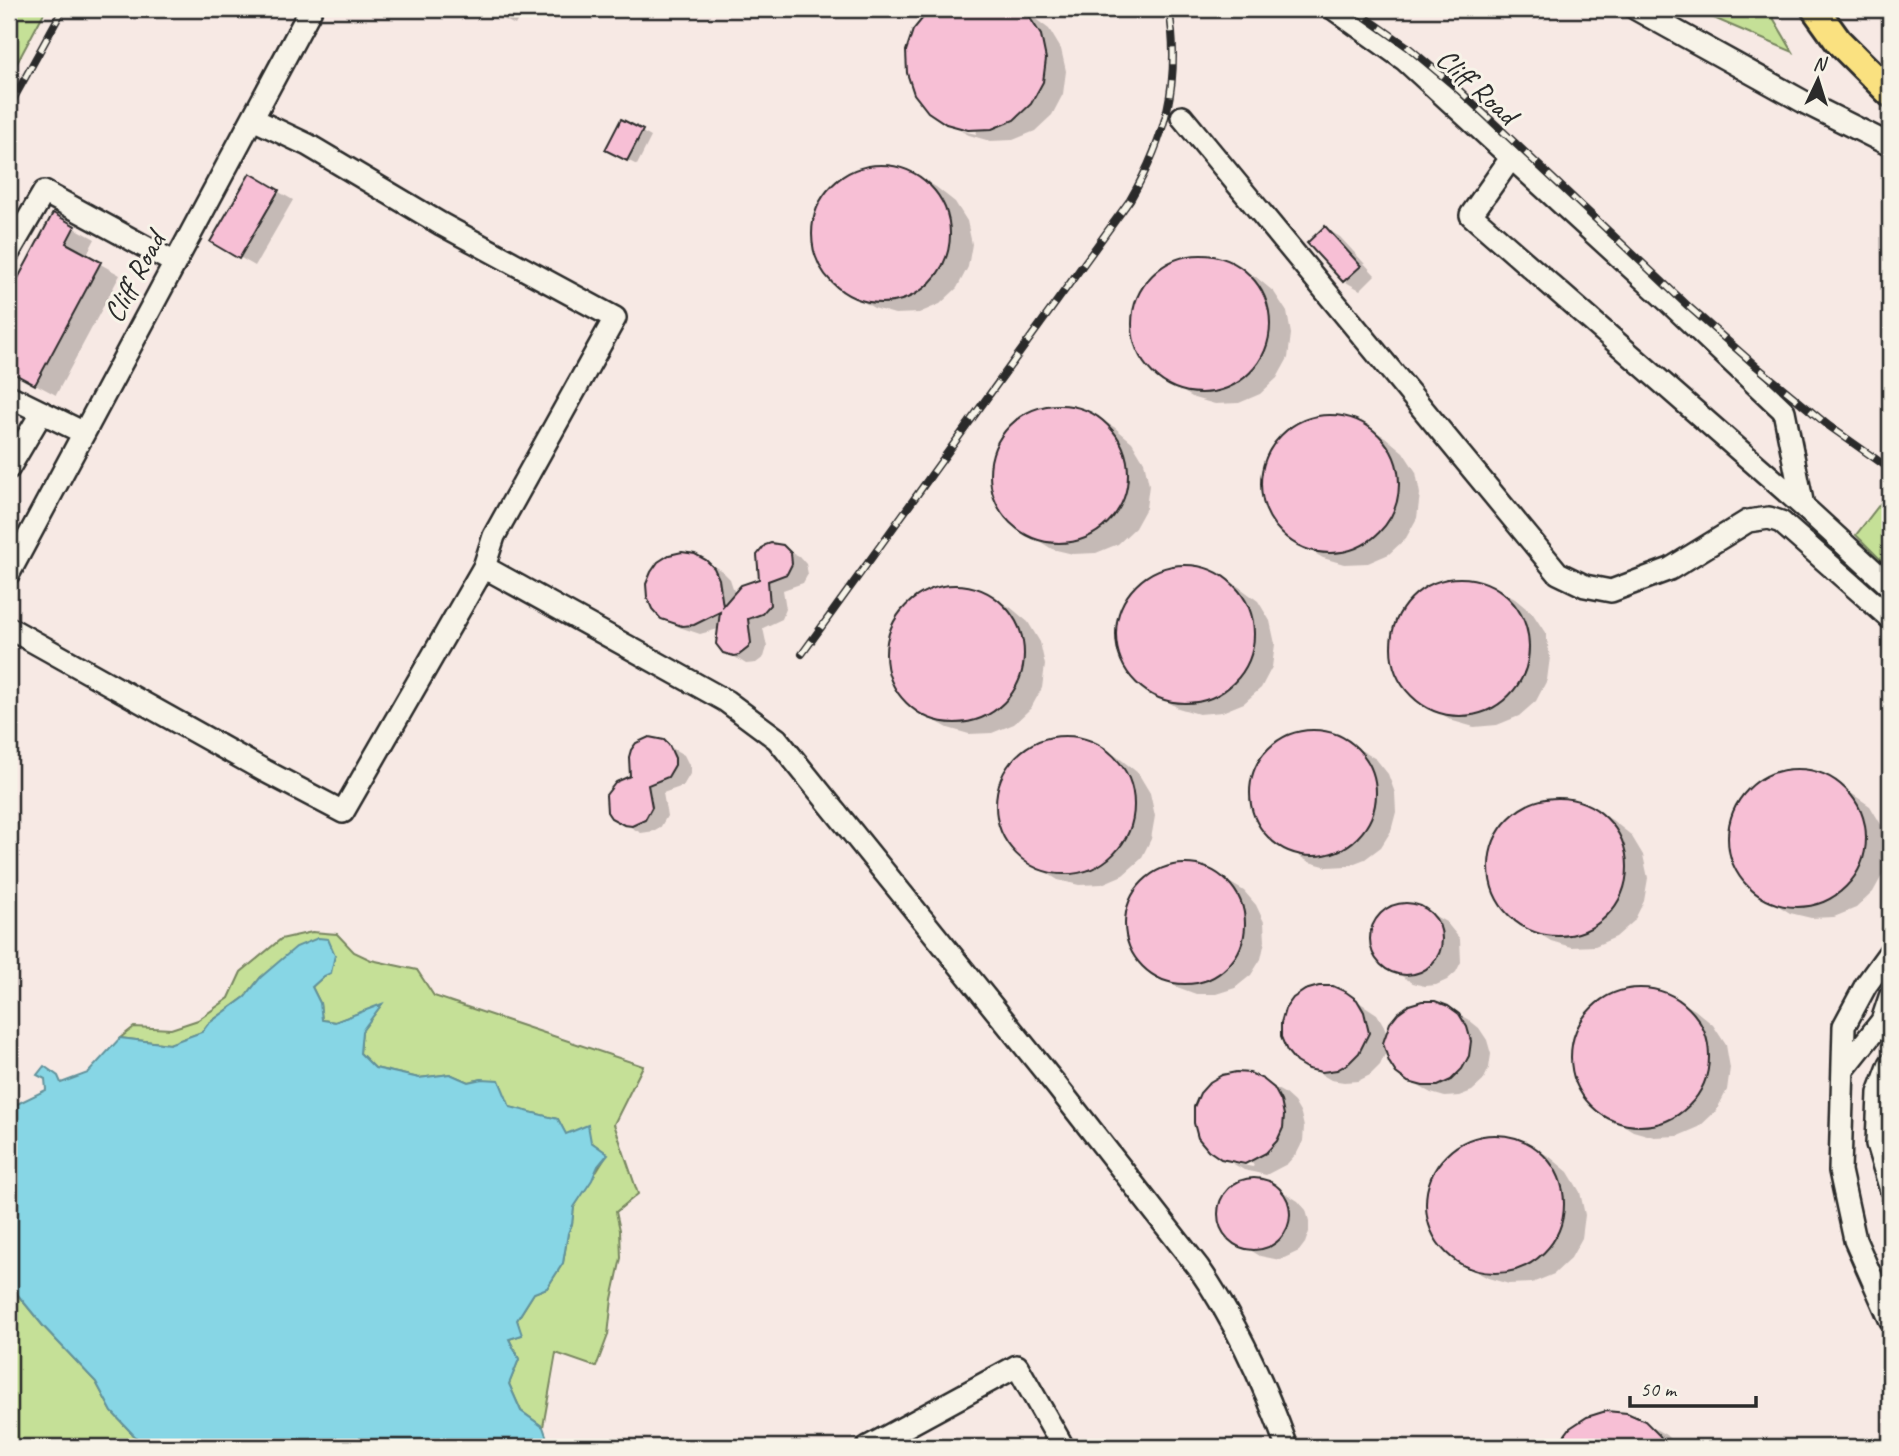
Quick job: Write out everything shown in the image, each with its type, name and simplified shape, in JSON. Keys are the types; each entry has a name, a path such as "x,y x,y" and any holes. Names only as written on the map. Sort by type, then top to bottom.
{"main road":[{"path":"1815,9 1838,41 1890,93"}],"lane":[{"name":"Cliff Road","path":"9,573 312,9"},
{"name":"Cliff Road","path":"1334,9 1405,60 1784,411 1803,506"},
{"path":"1636,9 1804,102 1890,145"},
{"path":"1182,117 1558,573 1585,586 1611,591 1670,569 1748,521 1769,518 1781,522 1890,618"},
{"path":"9,628 343,812 484,567 494,536 615,318 441,224 308,145 253,119"},
{"path":"1511,158 1471,215 1803,506 1890,586"},
{"path":"9,252 44,192 175,263"},
{"path":"9,396 84,433"},
{"path":"9,468 42,412"},
{"path":"484,567 726,701 777,739 1073,1106 1219,1296 1247,1347 1287,1447"},
{"path":"1890,952 1866,985 1844,1026 1840,1171 1855,1240 1890,1320"},
{"path":"1843,1070 1882,1021 1890,1004"},
{"path":"1890,1064 1879,1093 1877,1144 1890,1188"},
{"path":"868,1447 1017,1366 1063,1447"}],"green space":[{"path":"9,9 46,9 9,78"},
{"path":"1693,9 1768,9 1793,52"},
{"path":"1890,491 1890,569 1856,535"},
{"path":"312,932 337,934 354,952 371,960 417,970 434,996 643,1066 614,1124 638,1194 616,1212 621,1258 608,1335 596,1367 556,1353 543,1427 521,1411 509,1384 519,1359 509,1339 521,1335 517,1320 534,1293 547,1288 563,1263 574,1207 607,1154 591,1142 566,1135 558,1119 509,1107 482,1079 468,1082 450,1074 419,1078 375,1068 360,1053 362,1031 381,1005 335,1022 322,1020 320,1003 312,987 324,976 261,977 245,997 208,1024 202,1032 170,1044 120,1038 134,1027 171,1029 198,1020 229,998 241,972 281,939"},
{"path":"17,1294 96,1382 112,1412 145,1447 9,1447 9,1299"}],"water":[{"path":"318,938 328,939 335,955 331,973 312,987 320,1003 322,1020 335,1022 382,1004 362,1031 360,1053 375,1068 419,1078 450,1074 468,1082 499,1080 510,1107 558,1119 566,1134 588,1125 591,1142 608,1154 574,1207 563,1263 547,1288 534,1293 517,1320 522,1335 509,1339 519,1359 509,1384 521,1411 543,1427 550,1447 145,1447 112,1412 96,1382 44,1327 9,1284 9,1108 46,1090 45,1079 37,1075 44,1066 58,1076 61,1083 88,1073 120,1038 169,1044 202,1032 208,1024 245,997 261,977 296,947"}],"building":[{"path":"930,9 1021,9 1028,15 1041,35 1046,59 1043,82 1031,104 1014,120 992,129 968,130 946,124 928,112 914,94 907,73 906,51 913,30"},
{"path":"621,119 643,130 627,161 605,150"},
{"path":"881,165 908,170 930,185 945,207 950,234 945,261 930,283 908,298 881,303 854,298 832,283 817,261 812,234 817,207 832,185 854,170"},
{"path":"250,173 279,190 239,259 210,242"},
{"path":"53,213 75,226 66,243 101,262 35,385 9,371 9,295"},
{"path":"1325,226 1361,266 1343,282 1307,243"},
{"path":"1201,255 1228,260 1250,275 1265,297 1270,324 1265,351 1250,373 1228,388 1201,393 1174,388 1152,373 1137,351 1132,324 1137,297 1152,275 1174,260"},
{"path":"1059,405 1086,410 1108,425 1123,447 1128,474 1123,501 1108,523 1086,538 1059,543 1032,538 1010,523 995,501 990,474 995,447 1010,425 1032,410"},
{"path":"1330,415 1357,420 1379,435 1394,457 1399,484 1394,511 1379,533 1357,548 1330,553 1303,548 1281,533 1266,511 1261,484 1266,457 1281,435 1303,420"},
{"path":"765,545 783,545 791,553 792,564 787,574 768,581 770,605 762,614 748,619 751,643 739,655 723,653 716,644 720,612 694,625 682,626 661,619 652,609 646,584 658,562 669,555 682,552 695,554 706,560 719,579 723,606 741,585 759,579 757,555"},
{"path":"1185,565 1212,570 1234,585 1249,607 1254,634 1249,661 1234,683 1212,698 1185,703 1158,698 1136,683 1121,661 1116,634 1121,607 1136,585 1158,570"},
{"path":"1460,578 1487,583 1509,598 1524,620 1529,647 1524,674 1509,696 1487,711 1460,716 1433,711 1411,696 1396,674 1391,647 1396,620 1411,598 1433,583"},
{"path":"955,585 982,590 1004,605 1019,627 1024,654 1019,681 1004,703 982,718 955,723 928,718 906,703 891,681 886,654 891,627 906,605 928,590"},
{"path":"1313,730 1337,735 1358,748 1371,769 1376,793 1371,817 1358,838 1337,851 1313,856 1289,851 1268,838 1255,817 1250,793 1255,769 1268,748 1289,735"},
{"path":"1065,736 1091,741 1114,756 1129,779 1134,805 1129,831 1114,854 1091,869 1065,874 1039,869 1016,854 1001,831 996,805 1001,779 1016,756 1039,741"},
{"path":"649,737 664,740 669,745 675,765 668,777 648,785 652,807 645,820 632,826 624,825 611,818 607,812 606,795 616,782 630,776 631,750 636,743"},
{"path":"1797,769 1824,774 1846,789 1861,811 1866,838 1861,865 1846,887 1824,902 1797,907 1770,902 1748,887 1733,865 1728,838 1733,811 1748,789 1770,774"},
{"path":"1558,798 1585,803 1607,818 1622,840 1627,867 1622,894 1607,916 1585,931 1558,936 1531,931 1509,916 1494,894 1489,867 1494,840 1509,818 1531,803"},
{"path":"1185,864 1208,869 1227,882 1240,901 1245,924 1240,947 1227,966 1208,979 1185,984 1162,979 1143,966 1130,947 1125,924 1130,901 1143,882 1162,869"},
{"path":"1406,903 1420,906 1432,913 1439,925 1442,939 1439,953 1432,965 1420,972 1406,975 1392,972 1380,965 1373,953 1370,939 1373,925 1380,913 1392,906"},
{"path":"1333,986 1357,1000 1364,1012 1369,1033 1359,1053 1349,1063 1337,1070 1322,1072 1308,1069 1296,1062 1281,1037 1285,1009 1293,998 1305,990"},
{"path":"1640,988 1666,993 1689,1008 1704,1031 1709,1057 1704,1083 1689,1106 1666,1121 1640,1126 1614,1121 1591,1106 1576,1083 1571,1057 1576,1031 1591,1008 1614,993"},
{"path":"1435,1001 1459,1014 1471,1041 1469,1056 1462,1069 1451,1080 1438,1086 1408,1082 1396,1073 1383,1043 1390,1023 1398,1013 1409,1005"},
{"path":"1250,1073 1274,1088 1284,1115 1283,1128 1277,1141 1266,1153 1245,1164 1221,1159 1208,1150 1198,1138 1194,1123 1194,1107 1200,1093 1210,1082 1222,1075"},
{"path":"1495,1135 1522,1140 1544,1155 1559,1177 1564,1204 1559,1231 1544,1253 1522,1268 1495,1273 1468,1268 1446,1253 1431,1231 1426,1204 1431,1177 1446,1155 1468,1140"},
{"path":"1254,1178 1274,1184 1284,1194 1290,1214 1284,1234 1274,1244 1254,1250 1234,1244 1224,1234 1218,1214 1224,1194 1234,1184"},
{"path":"1606,1411 1627,1413 1645,1421 1660,1436 1666,1447 1556,1447 1570,1428 1587,1417"}],"railway":[{"path":"9,107 63,9"},
{"path":"802,654 1130,200 1153,154 1168,108 1173,60 1169,9"},
{"path":"1354,9 1408,47 1459,90 1688,306 1756,366 1829,426 1890,469"}]}
